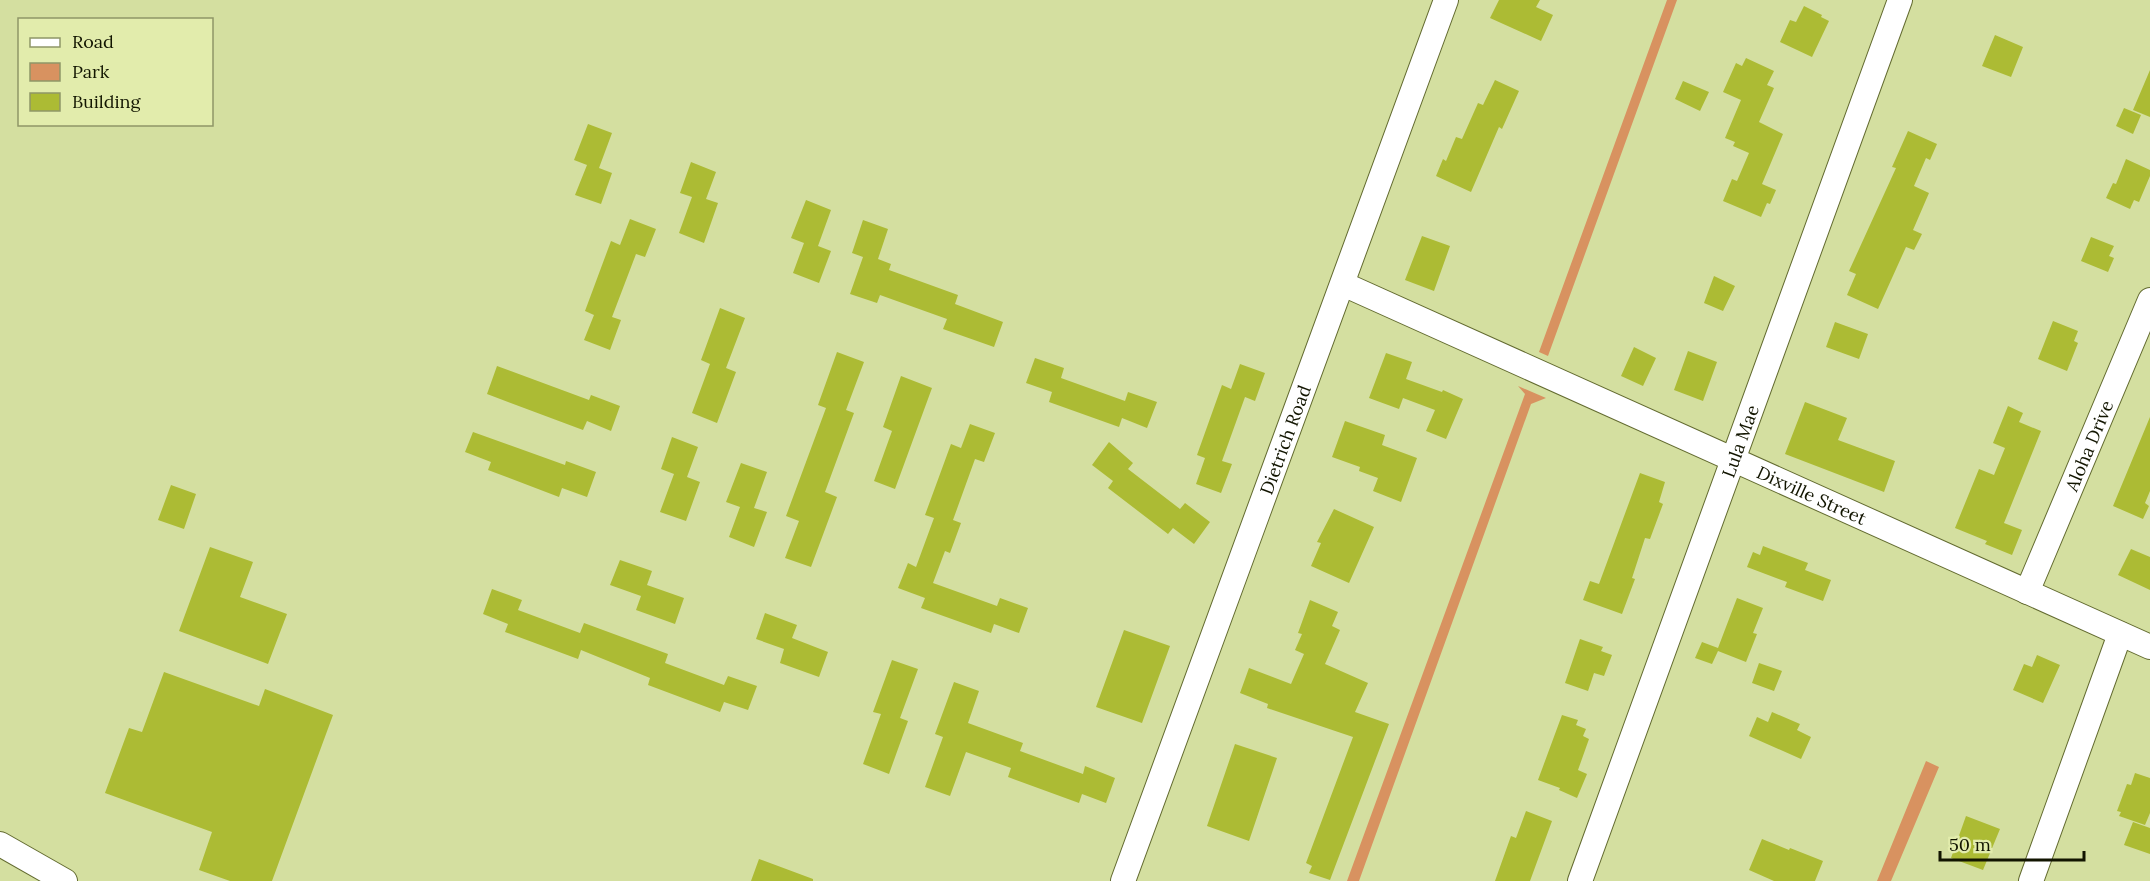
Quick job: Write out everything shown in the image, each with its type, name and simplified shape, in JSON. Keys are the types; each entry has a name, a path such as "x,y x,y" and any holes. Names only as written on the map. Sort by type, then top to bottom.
{"street":[{"name":"Dietrich Road","path":"1123,881 1446,0"},
{"name":"Lula Mae","path":"1580,881 1900,0"},
{"name":"Dixville Street","path":"1343,284 2150,647"},
{"name":"Aloha Drive","path":"2027,592 2150,300"},
{"path":"2031,881 2120,634"},
{"path":"0,844 65,881"}],"green space":[{"path":"1667,0 1677,0 1548,356 1539,352"},
{"path":"1518,386 1546,398 1531,404 1359,881 1347,881 1525,394"},
{"path":"1926,761 1939,767 1891,881 1877,881"}],"building":[{"path":"1499,0 1540,0 1536,7 1553,15 1541,41 1490,18"},
{"path":"1804,6 1829,21 1812,57 1780,42 1790,20 1796,22"},
{"path":"1995,35 2023,47 2011,77 1982,66"},
{"path":"1746,58 1774,71 1767,85 1774,88 1759,122 1783,134 1762,184 1776,190 1761,217 1723,201 1732,179 1737,181 1749,153 1733,146 1735,142 1725,138 1741,100 1723,92 1736,63 1742,66"},
{"path":"2150,70 2150,117 2133,110"},
{"path":"1495,80 1519,91 1502,129 1499,127 1471,192 1436,176 1443,159 1446,161 1456,137 1462,139 1478,103 1483,105"},
{"path":"1683,81 1709,92 1700,111 1675,99"},
{"path":"2124,108 2141,115 2133,134 2116,126"},
{"path":"588,124 612,133 599,168 612,173 601,204 575,195 587,165 574,160"},
{"path":"1908,131 1937,144 1930,160 1926,158 1914,186 1929,193 1913,230 1922,234 1914,250 1906,247 1878,309 1847,295 1856,274 1849,271 1896,168 1892,167"},
{"path":"2126,159 2150,170 2150,176 2139,202 2134,200 2130,209 2106,198 2113,183 2116,184"},
{"path":"691,162 716,172 706,199 718,203 704,243 679,233 692,197 680,193"},
{"path":"806,200 831,210 818,246 831,251 819,283 793,273 804,243 791,238"},
{"path":"630,219 656,229 645,257 636,254 612,317 621,320 610,350 584,340 594,315 585,311 611,241 620,245"},
{"path":"863,220 888,229 878,259 891,264 889,270 958,295 955,304 1003,322 994,347 943,329 947,319 880,295 877,303 850,294 863,257 852,253"},
{"path":"1422,236 1450,246 1434,291 1405,280"},
{"path":"2091,237 2114,246 2109,256 2114,258 2108,272 2081,261"},
{"path":"1714,276 1735,286 1723,311 1704,303"},
{"path":"720,308 745,318 726,368 736,372 717,423 692,413 710,364 701,360"},
{"path":"2053,321 2078,331 2074,341 2078,343 2067,371 2038,359"},
{"path":"1835,322 1868,334 1859,359 1826,347"},
{"path":"1634,347 1656,358 1643,386 1621,376"},
{"path":"1688,351 1717,362 1703,401 1674,390"},
{"path":"837,352 864,362 846,410 854,413 825,492 837,497 811,567 785,558 799,521 786,516 826,408 818,405"},
{"path":"1386,353 1412,362 1406,379 1442,392 1443,390 1463,399 1446,439 1426,431 1435,410 1403,398 1399,409 1369,398"},
{"path":"1035,358 1064,368 1061,378 1125,401 1128,392 1157,402 1147,428 1122,418 1119,427 1049,402 1052,392 1026,383"},
{"path":"1240,364 1265,373 1255,401 1245,397 1222,461 1232,464 1221,493 1196,484 1205,458 1197,455 1222,385 1231,389"},
{"path":"497,366 589,400 591,395 620,406 611,431 587,421 583,430 487,394"},
{"path":"901,376 932,388 895,489 874,481 892,431 883,427"},
{"path":"1805,402 1847,418 1838,440 1895,461 1884,492 1785,454"},
{"path":"2008,406 2023,413 2019,422 2041,431 2004,523 2022,530 2012,555 1985,544 1987,541 1955,528 1979,469 1994,475 2005,448 1993,443"},
{"path":"2150,417 2150,491 2145,503 2149,506 2143,519 2113,506"},
{"path":"1345,421 1385,435 1382,445 1417,458 1401,502 1373,491 1378,478 1359,471 1360,467 1332,457"},
{"path":"970,424 995,433 984,462 975,459 953,520 961,523 950,553 945,551 933,583 997,606 1000,598 1028,608 1019,633 994,624 991,633 921,608 925,598 898,588 908,563 916,567 934,518 925,515 951,444 961,448"},
{"path":"473,432 565,465 566,461 596,472 587,497 562,488 559,497 488,470 491,462 465,452"},
{"path":"672,437 698,447 687,477 700,482 686,521 660,512 674,474 661,469"},
{"path":"1109,442 1133,463 1128,469 1180,509 1185,503 1210,522 1194,544 1173,528 1168,534 1108,488 1113,481 1092,465"},
{"path":"741,463 767,472 754,508 767,512 754,547 729,537 740,507 726,502"},
{"path":"1640,473 1665,482 1659,502 1663,504 1650,539 1645,538 1632,578 1635,579 1622,614 1583,600 1590,581 1599,584"},
{"path":"171,485 196,494 184,529 158,520"},
{"path":"1334,509 1374,527 1349,583 1311,566 1321,543 1317,542"},
{"path":"1763,546 1808,563 1805,570 1831,580 1823,601 1785,587 1787,582 1747,567 1753,552 1760,555"},
{"path":"210,547 253,562 240,597 287,614 268,664 179,631"},
{"path":"2131,549 2150,557 2150,590 2118,575"},
{"path":"620,560 652,571 647,585 684,598 675,624 636,610 641,596 610,585"},
{"path":"492,589 522,600 518,610 580,633 584,623 668,654 665,663 724,685 728,676 757,686 748,710 724,702 720,712 648,685 650,678 581,650 578,659 505,632 508,624 483,614"},
{"path":"1737,598 1763,608 1753,633 1757,634 1746,662 1718,651 1712,664 1695,658 1702,642 1718,648"},
{"path":"1310,600 1338,612 1332,626 1340,630 1325,664 1368,683 1355,712 1389,724 1330,880 1309,873 1312,866 1306,863 1353,737 1267,708 1268,704 1240,693 1249,668 1291,684 1304,654 1295,650 1302,634 1298,633"},
{"path":"765,613 797,625 792,638 828,652 819,677 780,663 784,649 756,639"},
{"path":"1124,630 1170,646 1142,723 1096,707"},
{"path":"1580,639 1603,647 1601,651 1612,655 1604,676 1594,673 1588,691 1565,683"},
{"path":"2037,655 2060,665 2043,703 2013,690 2024,664 2032,667"},
{"path":"892,660 918,669 900,718 908,721 889,774 863,764 881,714 873,712"},
{"path":"1759,663 1782,671 1774,691 1752,683"},
{"path":"164,672 259,706 265,689 333,715 272,881 230,881 199,870 212,832 105,793 129,728 142,732"},
{"path":"954,682 979,691 968,723 1023,743 1020,751 1083,774 1085,766 1115,778 1106,803 1082,794 1079,803 1008,777 1011,768 966,752 950,796 925,787 943,737 935,734"},
{"path":"1772,712 1800,724 1797,730 1811,737 1801,759 1749,736 1757,717 1768,722"},
{"path":"1562,715 1578,720 1576,725 1586,729 1583,736 1589,739 1578,770 1587,774 1577,798 1559,790 1560,788 1538,780"},
{"path":"1235,744 1277,758 1249,841 1207,826"},
{"path":"2135,773 2150,778 2150,813 2145,825 2119,816 2121,812 2117,811 2127,784 2131,785"},
{"path":"1526,811 1552,821 1530,881 1495,881 1511,836 1516,838"},
{"path":"1966,816 2000,829 1983,870 1951,858"},
{"path":"2133,822 2150,828 2150,854 2124,845"},
{"path":"1762,839 1823,861 1815,881 1774,881 1749,870"},
{"path":"759,859 813,879 813,881 751,881"}]}
